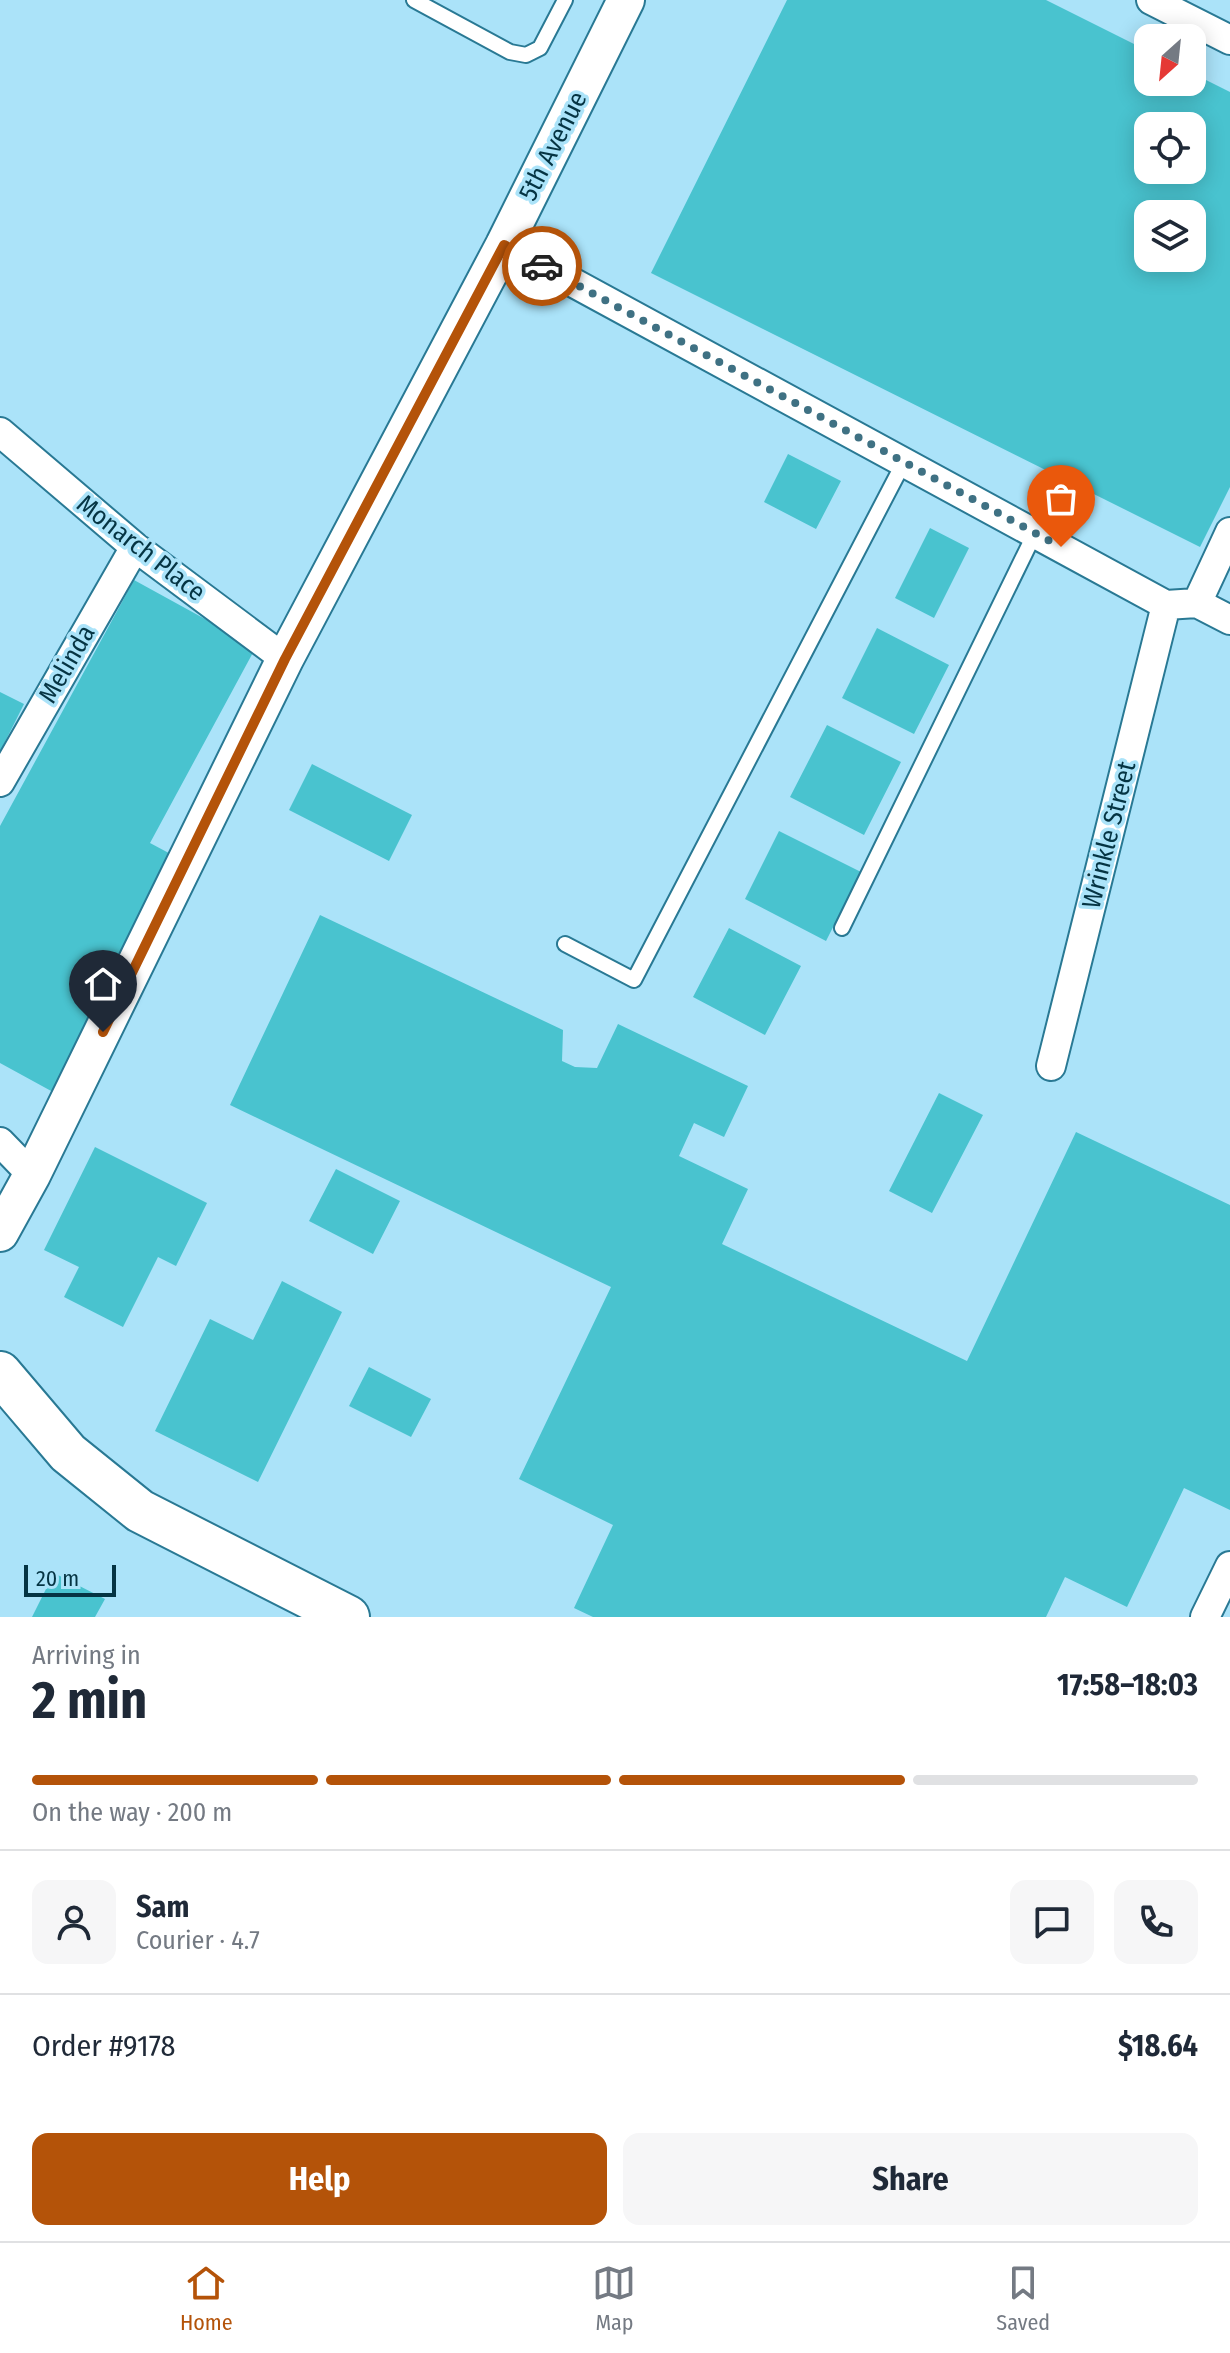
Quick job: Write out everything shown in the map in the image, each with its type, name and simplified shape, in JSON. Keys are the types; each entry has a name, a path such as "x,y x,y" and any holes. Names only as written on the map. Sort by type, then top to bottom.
{"main road":[{"path":"0,1373 68,1453 140,1511 348,1617"}],"street":[{"name":"5th Avenue","path":"0,1233 32,1175 285,659 504,245 626,0"},
{"path":"1151,0 1230,40"},
{"path":"504,245 1166,605 1197,603 1230,620"},
{"name":"Monarch Place","path":"0,432 135,547 285,659"},
{"path":"1197,603 1230,532"},
{"name":"Melinda","path":"0,782 135,547"},
{"name":"Wrinkle Street","path":"1051,1066 1166,605"},
{"path":"0,1142 32,1175"},
{"path":"1205,1617 1230,1566"}],"lane":[{"path":"414,0 510,52 526,55 540,48 565,0"},
{"path":"565,944 634,980 904,462"},
{"path":"842,928 1035,533"}],"building":[{"path":"787,0 1046,0 1134,44 1134,96 1206,96 1206,80 1230,92 1230,487 1200,547 651,273"},
{"path":"788,454 841,481 816,529 764,502"},
{"path":"930,528 969,548 934,618 895,598"},
{"path":"134,580 256,647 150,843 180,859 53,1092 0,1063 0,826"},
{"path":"877,628 949,665 914,734 842,698"},
{"path":"0,692 24,704 0,752"},
{"path":"827,725 901,762 864,835 790,797"},
{"path":"312,764 412,815 389,861 289,810"},
{"path":"779,831 861,872 826,941 745,899"},
{"path":"320,915 563,1030 562,1061 575,1067 597,1068 618,1024 748,1086 724,1137 694,1123 679,1156 748,1189 722,1244 967,1361 1076,1132 1230,1205 1230,1510 1184,1488 1127,1607 1065,1577 1046,1617 593,1617 574,1608 613,1525 519,1479 611,1287 230,1105"},
{"path":"729,928 801,966 765,1035 693,997"},
{"path":"939,1093 983,1115 932,1213 889,1191"},
{"path":"95,1147 207,1203 176,1266 158,1257 123,1327 64,1297 79,1267 44,1250"},
{"path":"336,1169 400,1201 373,1254 309,1221"},
{"path":"282,1281 342,1312 258,1482 155,1431 210,1319 253,1340"},
{"path":"369,1367 431,1399 411,1437 349,1406"},
{"path":"54,1573 105,1599 95,1617 32,1617"}],"way so far":[{"path":"542,266 1061,547"}],"route":[{"path":"103,1032 285,659 504,245 542,266"}]}
